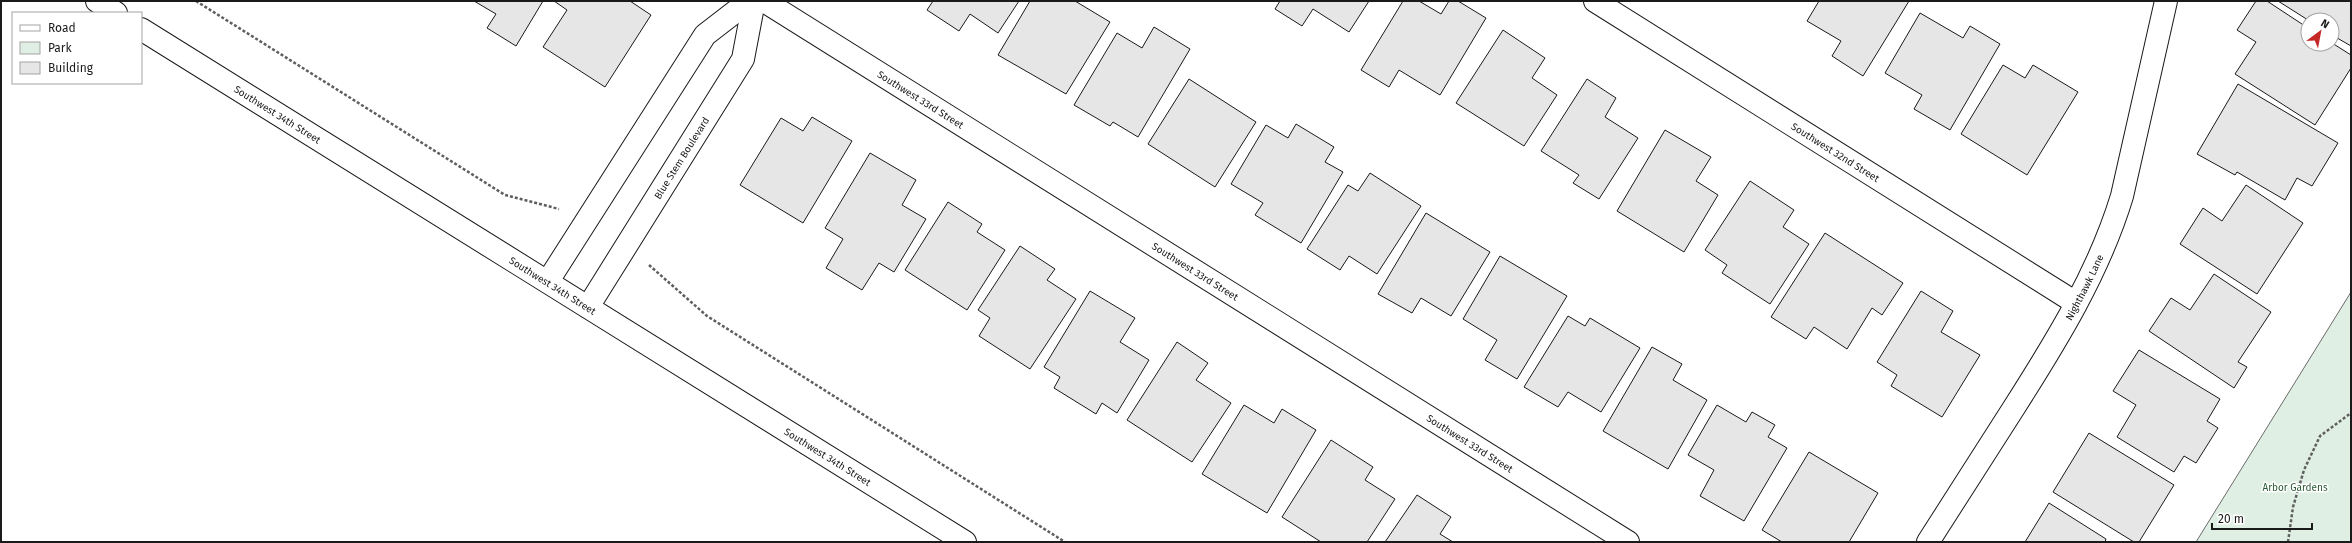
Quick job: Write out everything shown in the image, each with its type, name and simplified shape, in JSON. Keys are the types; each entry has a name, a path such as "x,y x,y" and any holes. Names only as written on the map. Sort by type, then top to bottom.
{"street":[{"path":"97,1 114,12"},
{"path":"548,281 705,35 749,1"},
{"name":"Blue Stem Boulevard","path":"588,307 743,59 754,1"},
{"name":"Southwest 33rd Street","path":"764,1 1628,542"},
{"name":"Southwest 32nd Street","path":"1595,1 1828,149 2076,303"},
{"name":"Nighthawk Lane","path":"1928,542 2052,348 2102,250 2122,196 2166,1"},
{"name":"Southwest 34th Street","path":"142,30 965,542"}],"path":[{"path":"2288,542 2293,507 2304,470 2320,436 2351,413"}],"green space":[{"name":"Arbor Gardens","path":"2351,292 2351,542 2196,542"}],"building":[{"path":"474,1 543,1 516,46 487,28 496,14"},
{"path":"554,1 630,1 651,15 605,87 543,47 567,10"},
{"path":"933,1 1019,1 998,33 970,14 959,31 927,10"},
{"path":"1030,1 1075,1 1110,22 1066,94 998,55"},
{"path":"1280,1 1369,1 1349,32 1313,9 1302,26 1275,9"},
{"path":"1403,1 1419,1 1441,14 1449,1 1458,1 1486,18 1440,95 1399,70 1389,87 1361,70"},
{"path":"1819,1 1909,1 1863,76 1832,56 1841,41 1807,21"},
{"path":"2256,1 2267,1 2300,23 2300,52 2340,52 2340,48 2351,55 2351,68 2315,125 2235,74 2256,42 2237,30"},
{"path":"2278,1 2351,1 2351,46 2340,40 2340,12 2300,12 2300,15"},
{"path":"1920,13 1963,38 1970,26 2000,44 1950,130 1914,109 1922,95 1885,73"},
{"path":"1154,27 1190,49 1138,137 1113,122 1110,126 1074,105 1117,33 1142,48"},
{"path":"1503,30 1545,58 1532,78 1557,95 1524,146 1456,103"},
{"path":"2003,65 2025,78 2033,65 2078,92 2027,175 1961,134"},
{"path":"1189,79 1256,122 1215,187 1148,144"},
{"path":"1587,79 1616,98 1605,117 1638,138 1599,199 1573,183 1579,175 1541,151"},
{"path":"2238,84 2338,143 2312,186 2297,178 2285,200 2237,172 2235,175 2197,154"},
{"path":"812,117 852,141 803,223 740,185 781,118 803,131"},
{"path":"1296,124 1334,147 1325,162 1343,172 1301,243 1255,215 1263,203 1231,184 1266,125 1288,138"},
{"path":"1665,130 1711,157 1696,181 1718,195 1684,252 1617,211"},
{"path":"870,153 916,180 902,205 926,219 894,272 879,263 862,290 826,268 843,239 825,228"},
{"path":"1370,173 1421,206 1377,274 1349,256 1340,270 1307,249 1348,185 1358,191"},
{"path":"1750,181 1794,210 1783,227 1809,244 1770,304 1722,273 1727,265 1705,250"},
{"path":"2246,185 2303,223 2257,294 2180,244 2203,208 2222,221"},
{"path":"948,202 982,224 977,232 1005,250 967,310 905,270"},
{"path":"1426,213 1490,252 1451,316 1421,298 1412,313 1378,294"},
{"path":"1825,233 1903,283 1882,315 1872,308 1847,349 1814,327 1806,339 1771,317"},
{"path":"1020,246 1055,269 1047,280 1076,299 1030,369 979,336 990,318 978,310"},
{"path":"1500,256 1567,296 1517,379 1485,360 1497,340 1463,319"},
{"path":"2214,274 2271,312 2238,362 2247,367 2234,388 2149,331 2171,298 2190,310"},
{"path":"1090,291 1135,318 1120,342 1149,360 1117,413 1102,403 1096,414 1054,388 1060,377 1044,367"},
{"path":"1921,291 1953,311 1941,332 1980,355 1942,417 1891,386 1897,375 1877,362"},
{"path":"1568,316 1585,326 1590,318 1640,348 1601,412 1568,392 1558,407 1524,387"},
{"path":"1177,342 1208,363 1196,380 1231,403 1192,462 1127,420"},
{"path":"1652,347 1682,364 1673,380 1707,400 1668,469 1603,431"},
{"path":"2139,350 2220,399 2207,421 2218,428 2196,463 2184,456 2174,472 2117,437 2136,405 2113,391"},
{"path":"1244,405 1274,423 1282,409 1316,430 1267,513 1202,474"},
{"path":"1717,405 1746,422 1752,412 1775,425 1768,437 1787,448 1744,521 1700,496 1714,470 1688,455"},
{"path":"2089,433 2174,485 2139,542 2134,542 2053,492"},
{"path":"1331,440 1373,467 1365,480 1395,499 1367,542 1321,542 1282,517"},
{"path":"1809,452 1878,493 1849,542 1782,542 1762,530"},
{"path":"1417,495 1451,517 1440,534 1453,542 1385,542"},
{"path":"2049,503 2106,539 2105,542 2025,542"}]}
